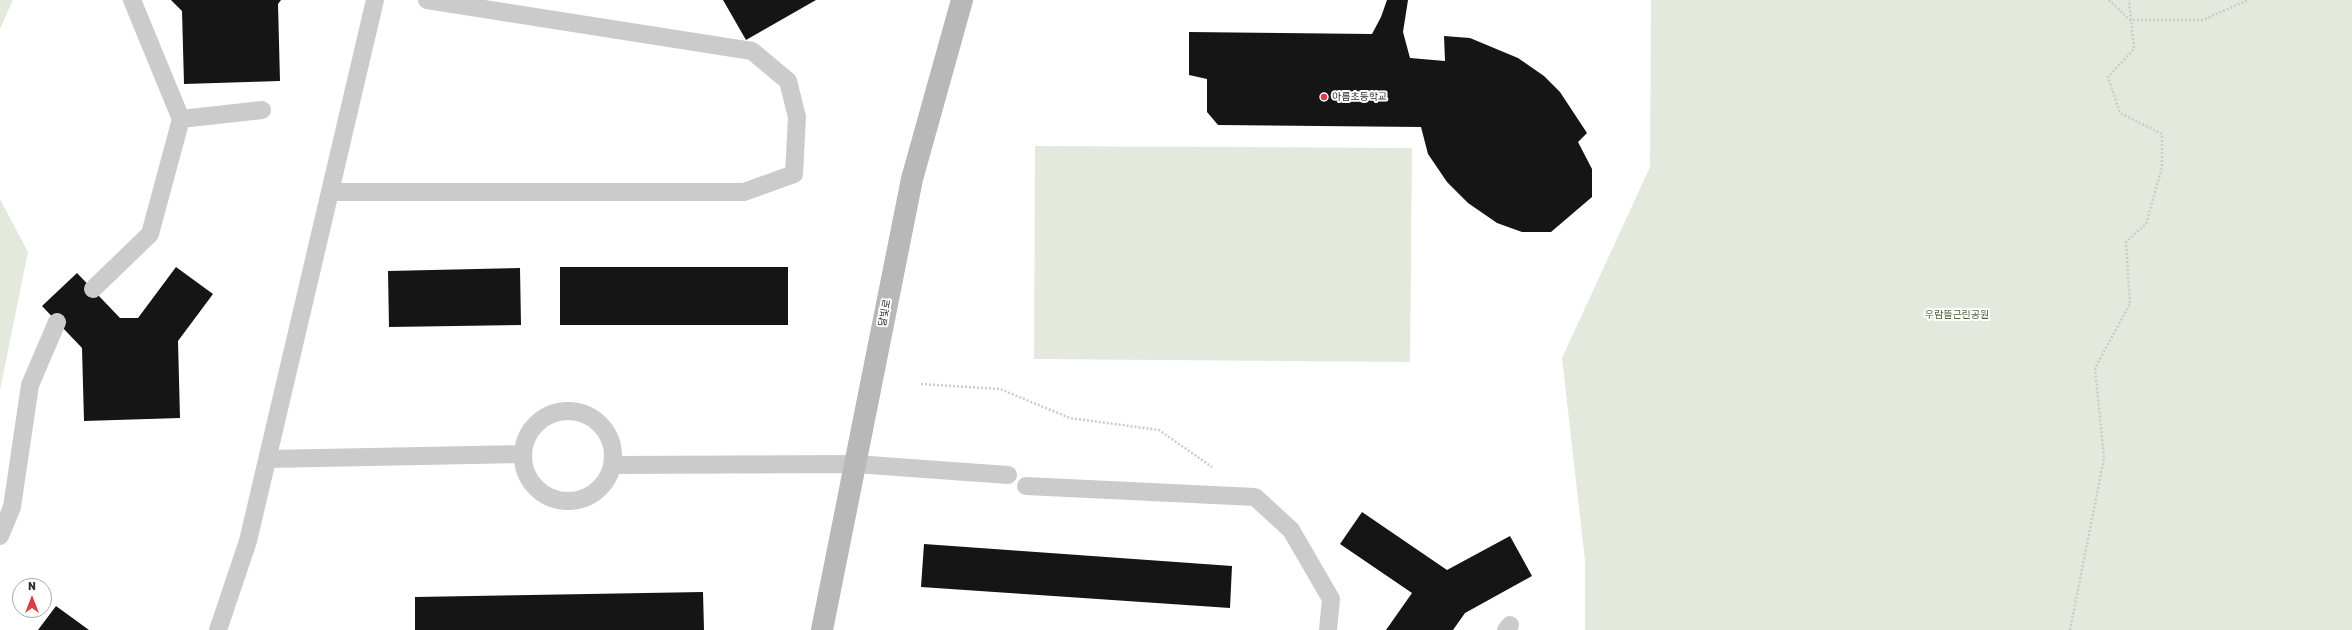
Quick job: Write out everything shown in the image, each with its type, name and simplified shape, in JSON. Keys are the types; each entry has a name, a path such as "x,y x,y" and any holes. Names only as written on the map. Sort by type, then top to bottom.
{"street":[{"name":"달빛로","path":"822,630 912,179 962,0"}],"lane":[{"path":"93,289 150,234 181,119 132,0"},
{"path":"218,630 248,541 375,0"},
{"path":"330,192 744,192 794,174 797,117 788,82 752,51 427,0"},
{"path":"181,119 262,110"},
{"path":"0,536 12,507 30,385 57,322"},
{"path":"557,411 572,411 587,414 599,423 609,436 613,450 613,465 607,479 597,491 584,499 569,502 554,499 540,493 530,482 524,469 522,454 524,439 532,427 544,417 557,411"},
{"path":"268,459 522,454"},
{"path":"613,465 855,464 1008,475"},
{"path":"1026,486 1255,497 1290,530 1332,599 1328,630"}],"path":[{"path":"2109,0 2130,20 2203,20 2248,0"},
{"path":"2070,630 2104,458 2095,368 2130,304 2126,242 2146,224 2162,168 2162,134 2120,113 2108,77 2134,50 2129,0"},
{"path":"921,384 1000,389 1070,418 1159,430 1218,472 1234,495"}],"green space":[{"path":"0,0 13,0 0,29"},
{"name":"우람뜰근린공원","path":"1651,0 2352,0 2352,630 1585,630 1585,561 1562,358 1650,167"},
{"path":"1035,146 1412,148 1410,362 1034,359"},
{"path":"0,199 28,252 0,390"}],"building":[{"path":"171,0 281,0 278,4 280,81 184,84 182,11"},
{"path":"723,0 816,0 746,40"},
{"path":"1387,0 1408,0 1403,32 1410,58 1445,61 1444,36 1470,38 1518,58 1544,76 1560,92 1587,133 1578,142 1592,169 1592,197 1551,232 1522,232 1497,223 1468,203 1447,182 1428,154 1421,127 1218,125 1207,112 1207,79 1189,75 1189,32 1372,34 1381,17"},
{"path":"176,267 213,294 178,341 180,418 84,421 82,348 42,306 77,273 120,318 138,318"},
{"path":"560,267 788,267 788,325 560,325"},
{"path":"520,268 521,325 389,327 388,271"},
{"path":"1362,512 1447,570 1510,536 1532,576 1465,613 1453,630 1386,630 1412,593 1340,544"},
{"path":"924,544 1232,566 1230,608 921,587"},
{"path":"703,592 704,630 415,630 415,597"},
{"path":"56,606 89,630 38,630 47,618 52,618 52,611"}],"place":[{"name":"아름초등학교","path":"1324,97"}]}
